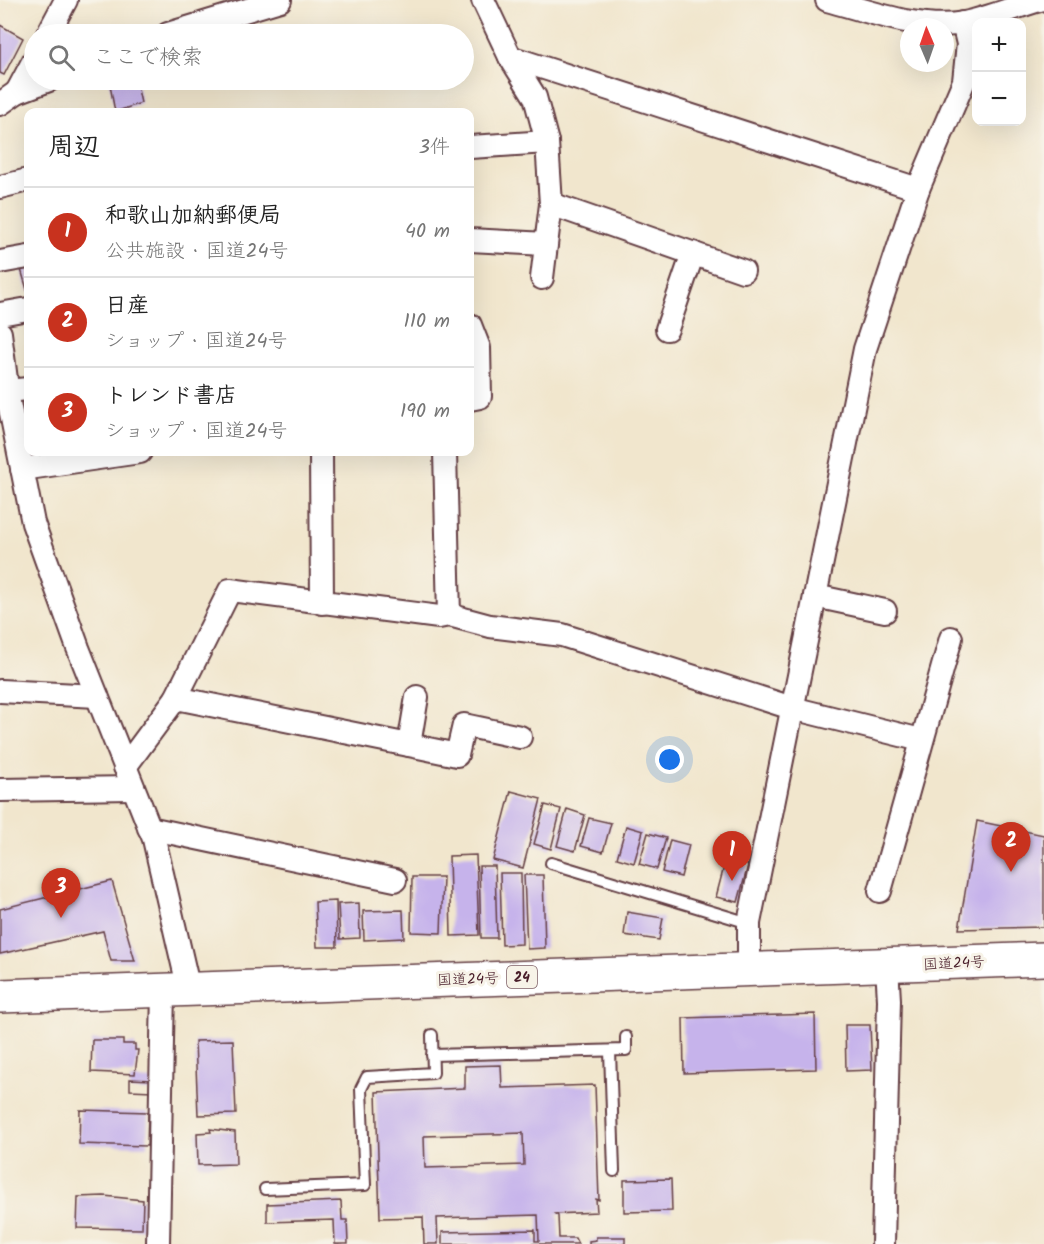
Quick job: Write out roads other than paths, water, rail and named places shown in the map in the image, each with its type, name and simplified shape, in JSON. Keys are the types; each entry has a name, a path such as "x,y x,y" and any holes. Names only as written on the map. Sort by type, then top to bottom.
{"highway":[{"name":"国道24号","path":"0,996 1044,959"}],"street":[{"path":"53,24 66,0"},
{"path":"201,24 280,0"},
{"path":"483,0 510,57 535,97 547,142 551,204 542,278"},
{"path":"826,0 872,6 936,24 963,23 1040,0"},
{"path":"749,969 749,923 865,349 918,189 964,81 968,44 963,23"},
{"path":"510,57 918,189"},
{"path":"6,93 24,72"},
{"path":"6,93 24,88"},
{"path":"474,147 547,142"},
{"path":"0,187 24,181"},
{"path":"551,204 744,271"},
{"path":"474,240 546,244"},
{"path":"667,329 693,253"},
{"path":"0,262 24,258"},
{"path":"0,314 24,310"},
{"path":"0,333 18,390 22,469 33,523 156,850 176,990 158,1244"},
{"path":"474,335 479,348 480,397 474,398"},
{"path":"22,469 112,456"},
{"path":"321,456 322,603"},
{"path":"445,456 449,615"},
{"path":"129,777 176,698 231,590 439,617 449,615 490,626 562,635 792,708 921,740"},
{"path":"815,596 885,611"},
{"path":"880,891 951,638"},
{"path":"0,691 97,696"},
{"path":"409,745 417,697"},
{"path":"176,698 457,755 464,725 520,737"},
{"path":"0,790 129,777"},
{"path":"149,828 395,880"},
{"path":"883,1244 889,1000 887,966"}],"lane":[{"path":"551,863 749,923"},
{"path":"266,1189 365,1185 361,1089 367,1077 433,1073 432,1035"},
{"path":"432,1055 626,1050 626,1037"},
{"path":"610,1051 614,1171"}],"place":[{"name":"日産","path":"1011,872"},
{"name":"和歌山加納郵便局","path":"732,881"},
{"name":"トレンド書店","path":"61,918"}]}
